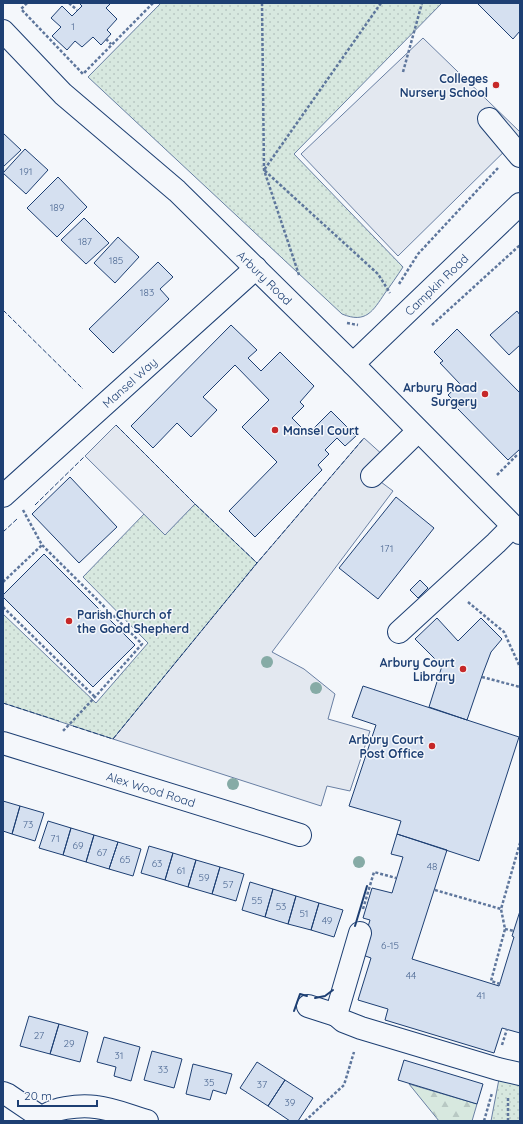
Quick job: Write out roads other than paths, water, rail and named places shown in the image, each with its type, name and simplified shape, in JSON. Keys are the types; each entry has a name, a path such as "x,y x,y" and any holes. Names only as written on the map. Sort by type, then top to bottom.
{"street":[{"name":"Arbury Road","path":"3,31 63,94 177,191 353,364 517,529"},
{"path":"489,118 517,153"},
{"name":"Campkin Road","path":"353,364 520,204"},
{"name":"Mansel Way","path":"7,492 256,268"},
{"path":"372,476 418,431"},
{"path":"399,632 496,543 517,529"},
{"name":"Alex Wood Road","path":"3,742 300,835"},
{"path":"336,1015 360,933"},
{"path":"308,1006 336,1015 343,1021 361,1028 498,1069 520,1074"},
{"path":"3,1093 42,1119 55,1110 75,1106 96,1107 147,1121"}],"place":[{"name":"Colleges Nursery School","path":"496,85"},
{"name":"Arbury Road Surgery","path":"485,394"},
{"name":"Mansel Court","path":"275,430"},
{"name":"Parish Church of the Good Shepherd","path":"69,621"},
{"name":"Arbury Court Library","path":"463,669"},
{"name":"Arbury Court Post Office","path":"432,746"}]}
